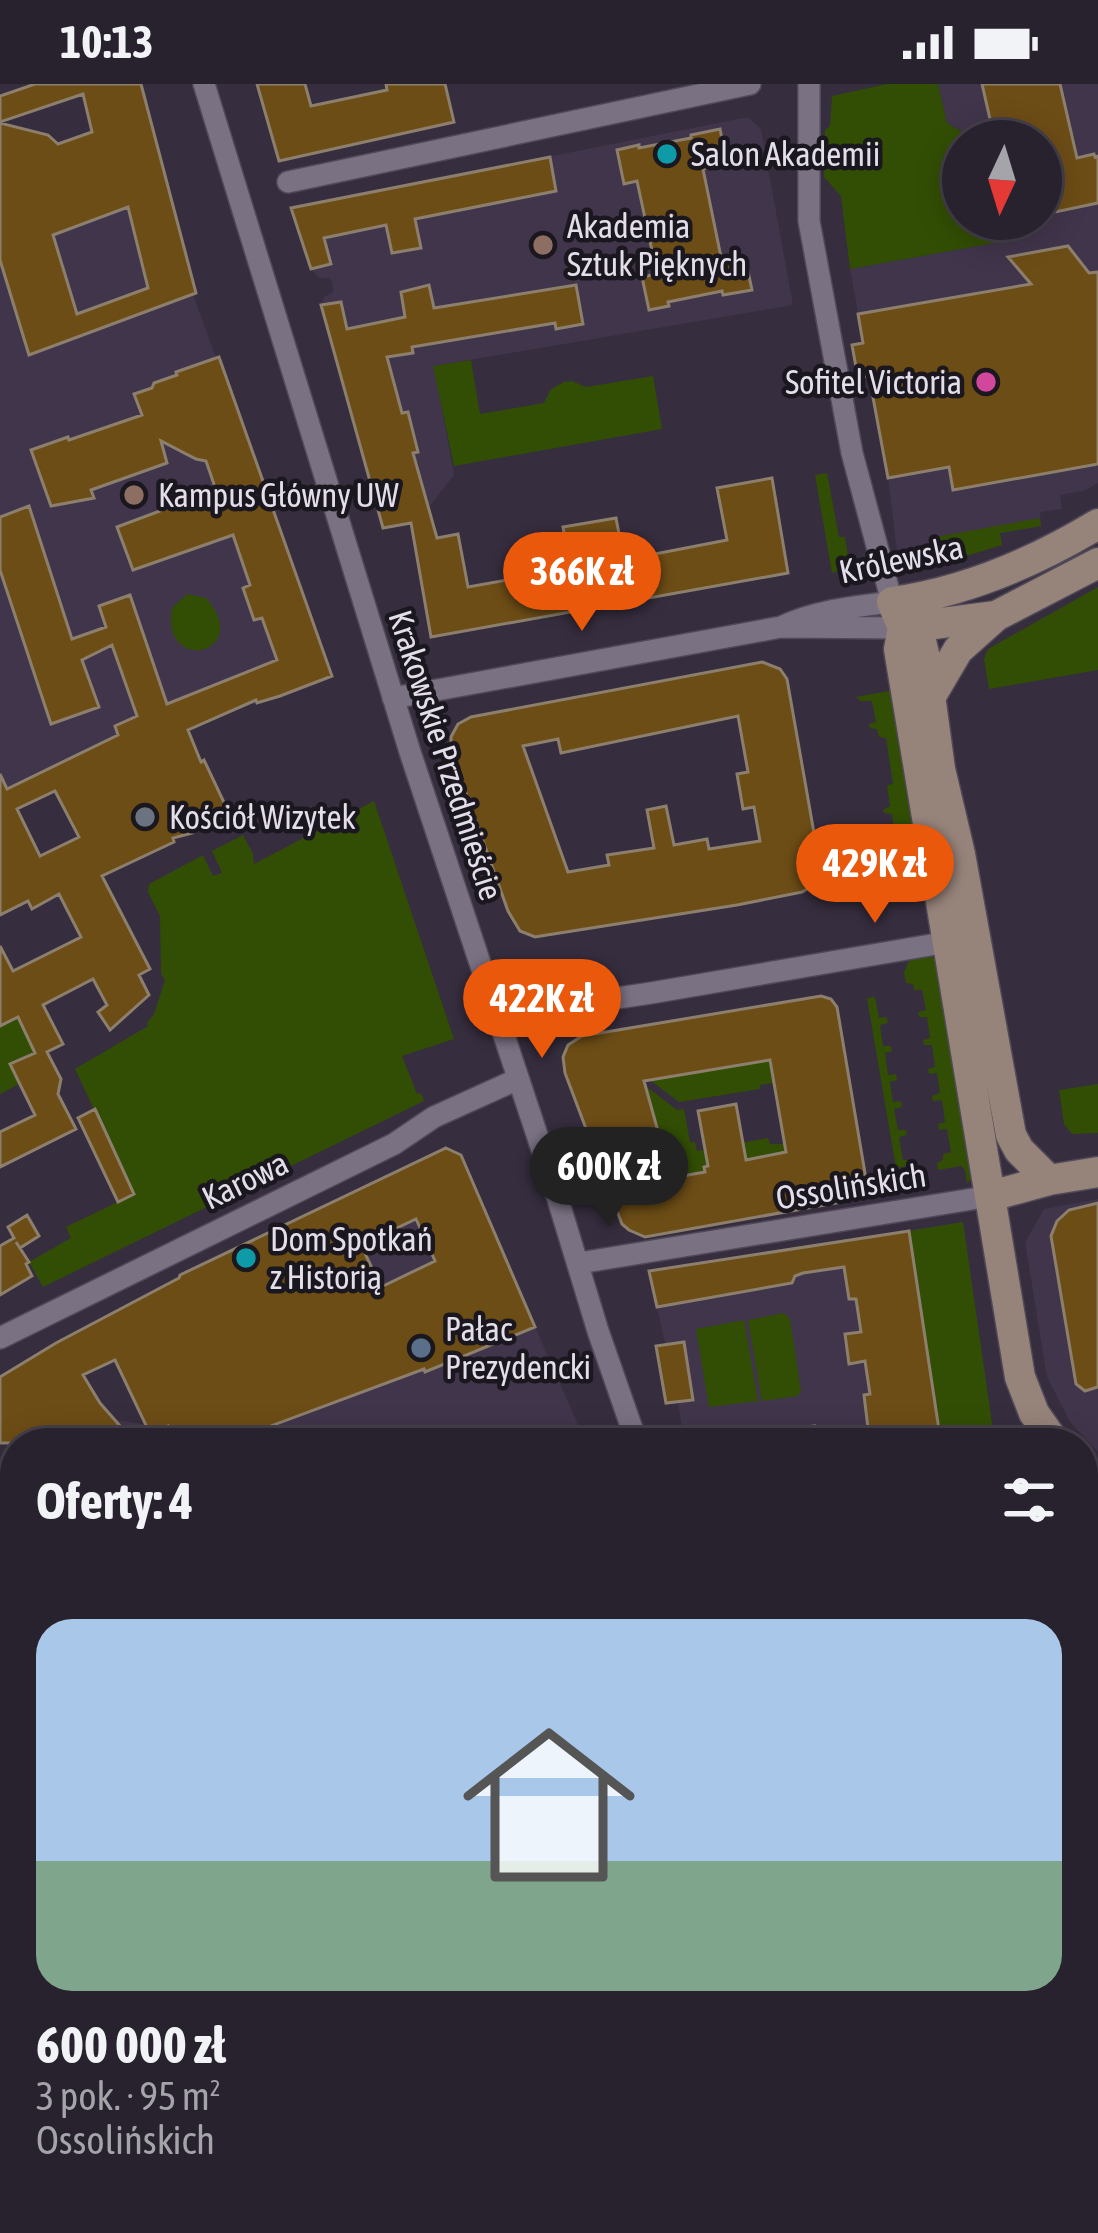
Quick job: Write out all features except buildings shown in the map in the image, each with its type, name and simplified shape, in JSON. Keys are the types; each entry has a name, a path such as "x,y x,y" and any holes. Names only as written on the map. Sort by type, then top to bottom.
{"street":[{"name":"Krakowskie Przedmieście","path":"204,84 393,698 633,1428"},
{"path":"288,182 751,84"},
{"path":"808,84 809,221 852,453 898,615 899,649 1020,1377 1044,1428"},
{"name":"Królewska","path":"393,698 781,626 827,610 898,615 938,594 1006,571 1098,524"},
{"path":"932,696 958,650 996,616 1098,563"},
{"path":"898,615 996,616"},
{"path":"898,615 921,640 937,751 970,901 1006,1117 1019,1150 1049,1180"},
{"path":"497,1016 948,942"},
{"name":"Karowa","path":"0,1338 518,1078"},
{"path":"991,1196 1098,1172"},
{"name":"Ossolińskich","path":"578,1263 991,1196"}],"shaded area":[{"path":"938,84 1098,84 1098,483 1060,495 1062,509 1040,512 1041,526 939,544 931,567 915,572 903,566 897,551 850,269 1004,240 1062,240 1062,120 946,120"},
{"name":"Akademia Sztuk Pięknych","path":"748,117 761,129 793,305 434,366 454,475 429,507 432,519 383,528 321,305 333,292 332,281 319,278 311,269 291,208"},
{"name":"Kampus Główny UW","path":"165,172 194,297 333,676 244,706 126,756 0,818 0,230"},
{"path":"448,1148 460,1155 579,1428 166,1428 235,1389 180,1275"},
{"path":"1098,1199 1098,1428 1076,1428 1047,1377 1025,1242 1044,1209"},
{"path":"963,1222 992,1428 682,1428 678,1402 665,1400 656,1349 665,1343 649,1271 870,1236 872,1245 893,1243 892,1233"},
{"path":"56,1343 118,1420 166,1428 27,1428 0,1377"}],"green space":[{"path":"887,84 938,84 946,120 942,120 942,240 1005,241 850,269 841,196 824,177 825,130 830,126 832,96"},
{"path":"471,360 480,414 544,403 551,389 564,382 586,387 653,376 662,429 454,466 433,366"},
{"path":"827,473 839,537 845,537 849,562 832,573 815,475"},
{"path":"1040,518 1041,526 1000,533 1002,545 931,567 938,546 931,538"},
{"path":"1098,587 1098,670 989,689 984,659 988,649"},
{"path":"187,594 206,598 218,617 220,633 203,650 179,643 172,629 172,608"},
{"path":"894,690 930,896 892,903 888,870 900,862 897,841 888,839 895,835 892,814 883,810 890,806 887,785 893,784 886,738 870,728 876,722 872,701 856,697"},
{"path":"374,801 454,1039 402,1056 424,1101 43,1287 29,1262 71,1238 66,1227 134,1194 75,1069 148,1026 154,1014 165,980 160,916 149,884 203,855 213,876 222,873 212,851 243,835 254,864"},
{"path":"936,959 972,1179 967,1183 961,1166 938,1170 943,1154 951,1152 947,1129 939,1130 938,1124 945,1122 942,1100 933,1101 932,1096 940,1093 937,1073 929,1074 928,1069 935,1067 932,1045 924,1045 923,1040 930,1038 927,1017 919,1017 918,1012 926,1010 922,990 906,983 904,972 909,961"},
{"path":"875,997 879,1018 886,1017 888,1023 880,1025 883,1046 891,1046 892,1051 885,1053 888,1075 896,1074 897,1080 890,1082 893,1102 901,1101 902,1107 894,1109 898,1130 906,1130 907,1135 899,1137 903,1160 911,1160 912,1165 896,1168 867,998"},
{"path":"18,1017 35,1053 10,1064 19,1084 0,1094 0,1026"},
{"path":"787,1057 792,1061 773,1083 760,1085 760,1089 679,1102 651,1081"},
{"path":"1098,1084 1098,1133 1072,1134 1064,1124 1059,1090"},
{"path":"647,1087 677,1110 684,1109 690,1142 695,1142 697,1151 768,1138 770,1144 790,1144 800,1155 673,1174"},
{"path":"963,1222 993,1428 939,1428 909,1231"},
{"path":"784,1313 790,1319 801,1392 762,1401 748,1320"},
{"path":"744,1320 758,1401 709,1407 696,1329"}],"place":[{"name":"Salon Akademii","path":"667,154"},
{"name":"Akademia Sztuk Pięknych","path":"543,245"},
{"name":"Sofitel Victoria","path":"986,382"},
{"name":"Kampus Główny UW","path":"134,495"},
{"name":"Kościół Wizytek","path":"145,817"},
{"name":"Dom Spotkań z Historią","path":"246,1258"},
{"name":"Pałac Prezydencki","path":"421,1348"}]}
